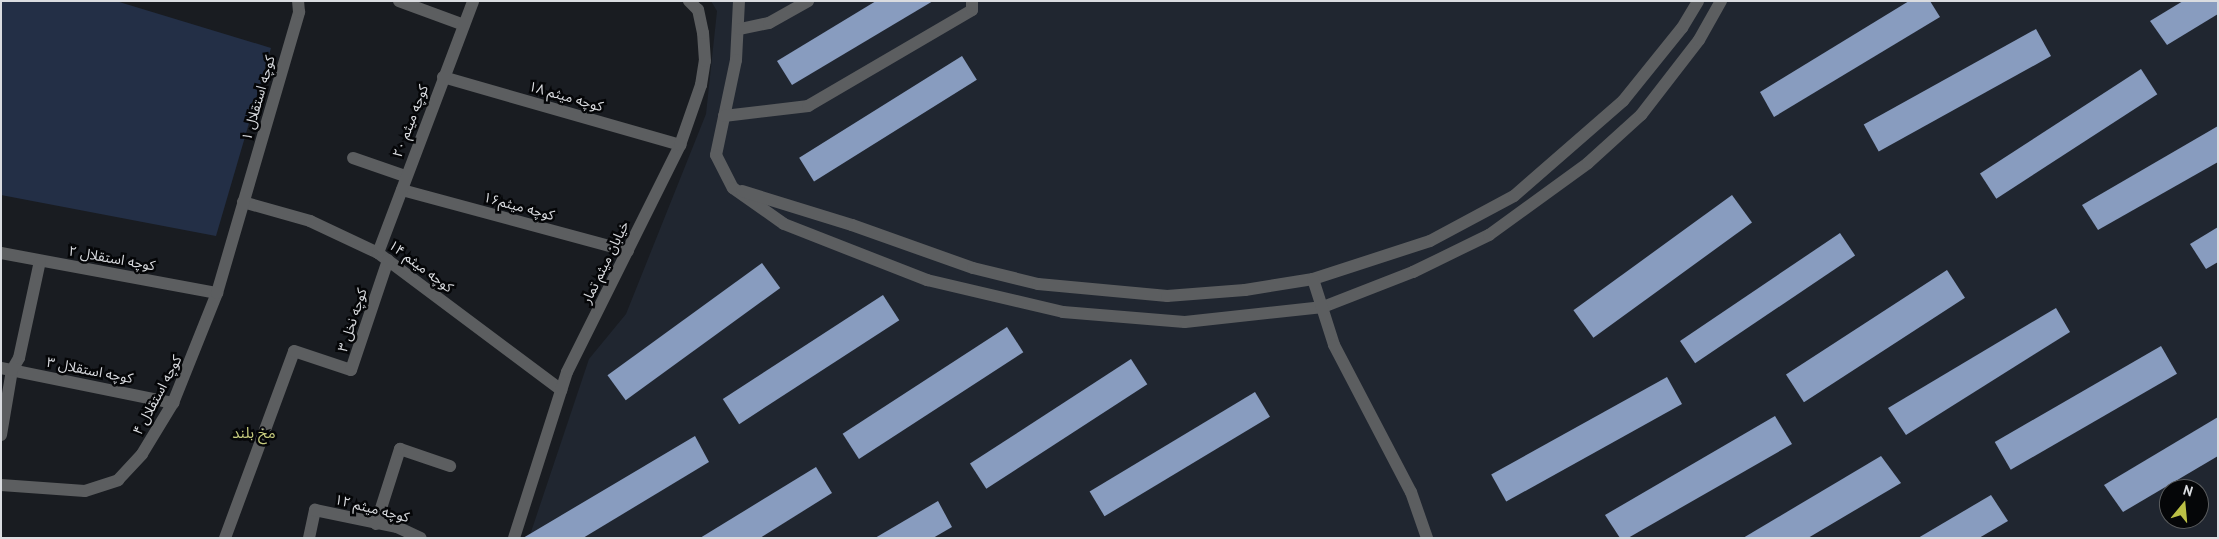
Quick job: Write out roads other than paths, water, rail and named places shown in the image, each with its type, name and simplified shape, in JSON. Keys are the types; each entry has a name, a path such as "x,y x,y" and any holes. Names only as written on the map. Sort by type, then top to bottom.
{"street":[{"name":"کوچه استقلال ۱","path":"243,202 299,12 298,1"},
{"path":"399,1 464,25"},
{"name":"کوچه میثم ۲۰","path":"383,256 405,176 472,1"},
{"name":"خیابان میثم تمار","path":"514,538 567,372 680,144 701,85 705,61 698,10 689,1"},
{"path":"739,1 740,29 716,155 733,188 784,224 927,280 1063,312 1185,322 1324,307 1414,272 1490,235 1588,163 1641,115 1699,40 1721,1"},
{"path":"740,29 769,22 808,1"},
{"path":"724,116 808,106 972,10 972,1"},
{"path":"733,188 790,204 973,268 1038,284 1167,296 1245,290 1313,279 1430,241 1514,196 1623,101 1682,28 1698,1"},
{"name":"کوچه میثم ۱۸","path":"443,77 680,144"},
{"path":"1623,101 1641,115"},
{"path":"353,158 405,176"},
{"name":"کوچه میثم۱۶","path":"402,190 628,251"},
{"name":"کوچه میثم ۱۴","path":"243,202 310,222 383,256 561,390"},
{"name":"کوچه استقلال ۴","path":"1,485 85,490 118,480 142,454 173,402 195,355 217,293 243,202"},
{"name":"کوچه استقلال ۲","path":"1,254 217,293"},
{"name":"کوچه نخل ۳","path":"225,538 294,350 351,370 383,256"},
{"path":"1,434 7,369 19,358 40,261"},
{"path":"1313,279 1324,307 1334,345 1411,492 1427,538"},
{"name":"کوچه استقلال ۳","path":"7,369 173,402"},
{"path":"376,524 400,449 450,466"},
{"name":"کوچه میثم ۱۲","path":"309,538 315,510 376,524 396,533 421,538"}],"district":[{"name":"مخ بلند","path":"254,433"}]}
